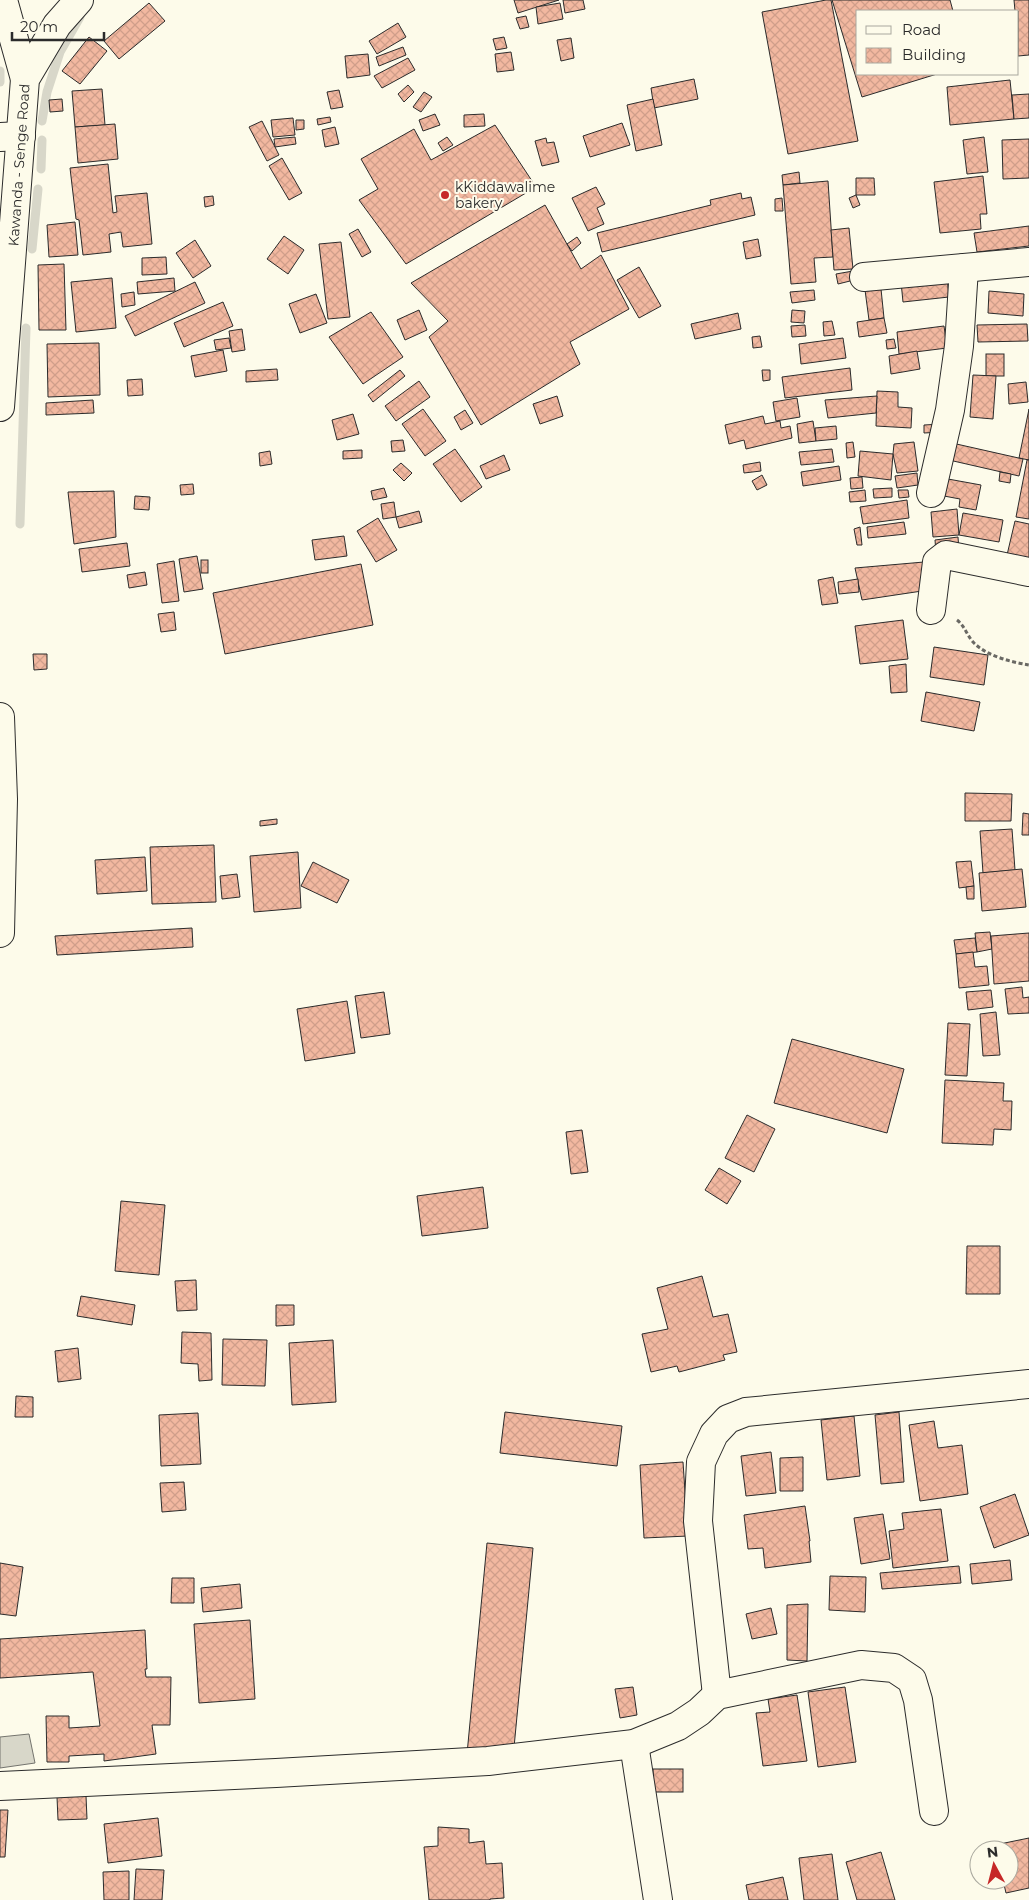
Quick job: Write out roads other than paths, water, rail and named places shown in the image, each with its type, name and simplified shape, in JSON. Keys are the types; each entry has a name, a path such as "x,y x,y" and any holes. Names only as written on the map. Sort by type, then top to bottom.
{"street":[{"path":"3,0 25,79"},
{"name":"Kawanda - Senge Road","path":"0,407 10,136 25,79 57,25 79,0"},
{"path":"864,277 1029,262"},
{"path":"931,493 950,410 959,346 964,268"},
{"path":"932,606 937,562 946,555 1029,572"},
{"path":"0,717 2,798 0,933"},
{"path":"717,1695 698,1521 701,1462 714,1434 728,1419 746,1412 1029,1384"},
{"path":"0,1786 266,1774 488,1761 634,1744 678,1726 699,1712 717,1695 861,1665 894,1668 912,1680 918,1700 934,1811"},
{"path":"634,1744 656,1900"}],"waterway":[{"path":"42,121 47,92 60,52 80,17"},
{"path":"0,71 0,82"},
{"path":"41,169 42,140"},
{"path":"32,249 38,189"},
{"path":"20,524 26,328"}],"place":[{"name":"kKiddawalime bakery","path":"445,195"}]}
